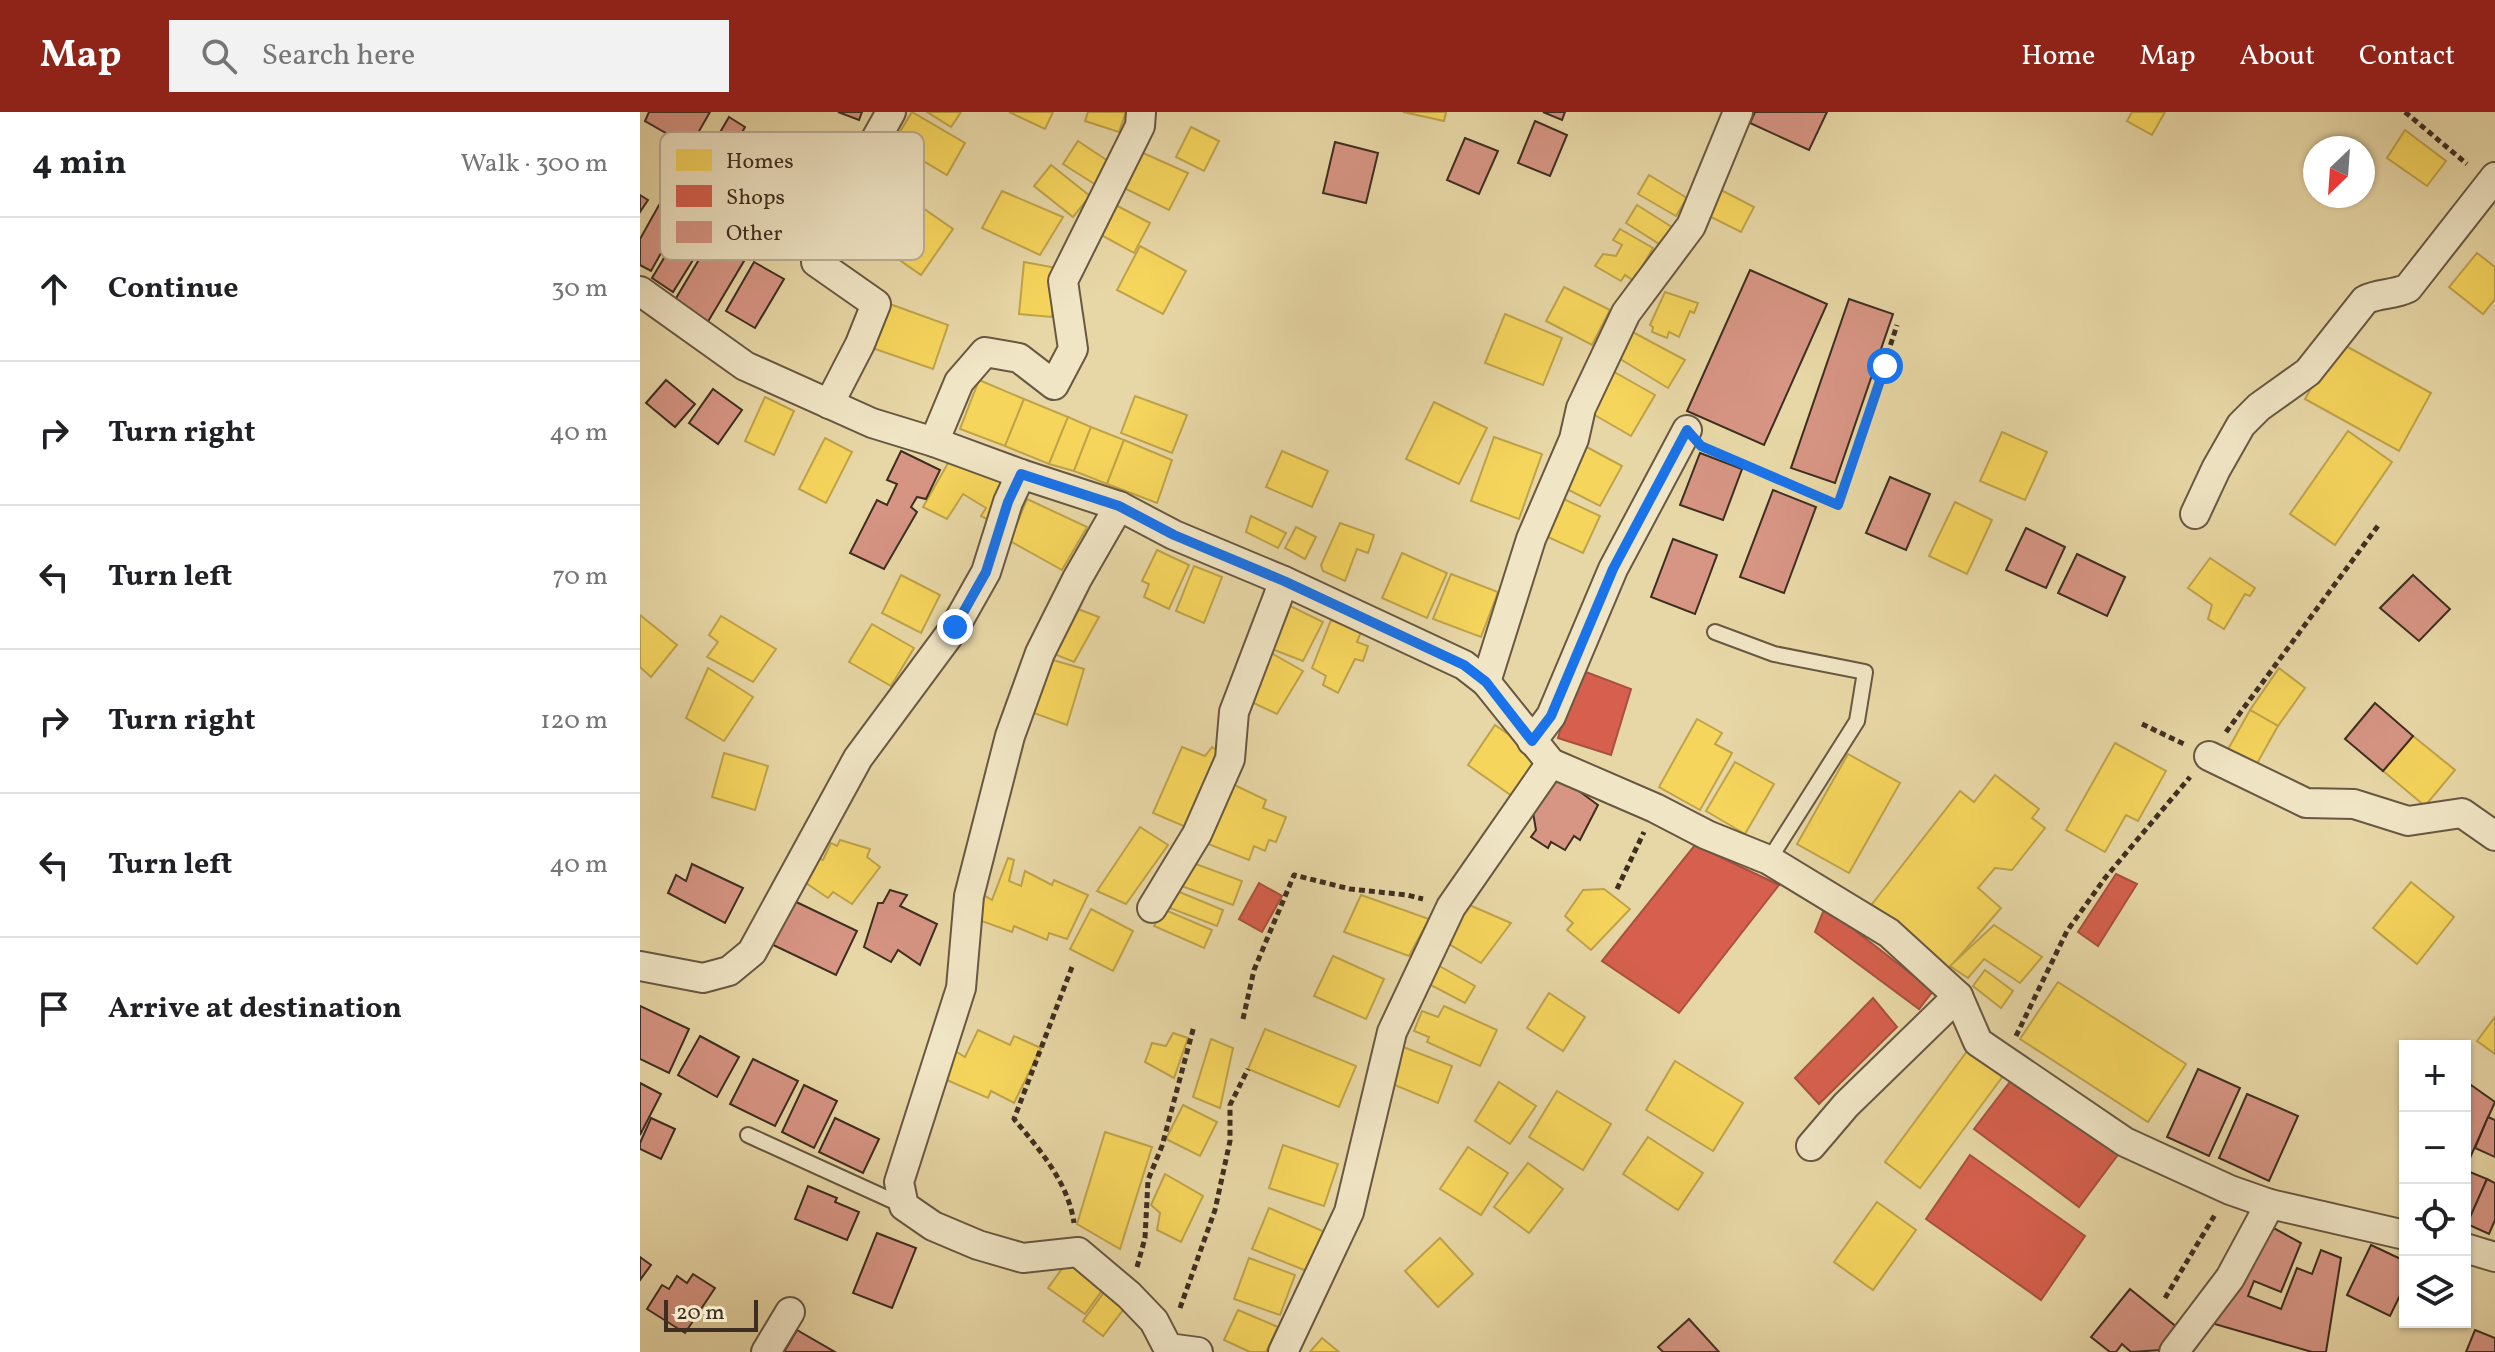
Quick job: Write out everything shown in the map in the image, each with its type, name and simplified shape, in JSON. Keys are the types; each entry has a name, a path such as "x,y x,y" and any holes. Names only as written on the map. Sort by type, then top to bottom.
{"street":[{"path":"880,132 891,112"},
{"path":"934,442 959,382 985,352 1019,358 1054,385 1073,349 1063,281 1140,126 1141,112"},
{"path":"1486,682 1531,539 1574,439 1581,408 1626,313 1691,226 1738,112"},
{"path":"2195,514 2241,425 2259,407 2308,372 2365,300 2408,288 2492,180"},
{"path":"816,260 876,304 860,344 829,404"},
{"path":"640,291 745,366 872,423 1119,506 1174,535 1284,581 1464,665 1486,682 1551,763 1769,860 1889,933 1958,996 1978,1042 2125,1142 2230,1190 2270,1204 2399,1234"},
{"path":"1532,741 1551,716 1613,569 1687,430"},
{"path":"640,966 703,978 729,971 752,952 858,758 955,627 986,572 1008,502 1021,474"},
{"path":"1119,506 1077,579 1040,653 1010,736 969,896 961,988 899,1182 904,1206 933,1226 978,1245 1023,1258 1078,1252 1129,1295 1154,1321 1168,1348 1198,1352"},
{"path":"1152,908 1197,834 1230,759 1234,712 1284,581"},
{"path":"2209,756 2306,803 2354,804 2408,821 2462,813 2495,836"},
{"path":"1283,1352 1349,1212 1392,1032 1451,907 1551,763"},
{"path":"1811,1146 1856,1095 1958,996"},
{"path":"2174,1352 2230,1278 2270,1204"},
{"path":"2471,1250 2495,1257"},
{"path":"766,1352 790,1312"}],"lane":[{"path":"1715,632 1774,654 1865,672 1857,721 1769,860"},
{"path":"748,1135 904,1206"}],"path":[{"path":"2405,112 2492,180"},
{"path":"1687,430 1701,446 1838,505 1897,325"},
{"path":"2005,1058 2067,931 2105,878 2209,756 2380,523"},
{"path":"2142,724 2209,756"},
{"path":"1617,889 1655,808"},
{"path":"1243,1019 1254,970 1294,875 1350,889 1407,895 1451,907"},
{"path":"1072,967 1014,1119 1049,1161 1071,1206 1078,1252"},
{"path":"1129,1295 1145,1238 1148,1180 1162,1146 1194,1026"},
{"path":"1168,1348 1215,1210 1230,1141 1230,1105 1248,1069"},
{"path":"2165,1298 2230,1190"}],"building: Homes":[{"path":"912,112 965,143 947,175 924,161 924,132 900,132"},
{"path":"927,112 961,112 951,127"},
{"path":"1009,112 1053,112 1045,129"},
{"path":"1088,112 1126,112 1119,132 1085,121"},
{"path":"1403,112 1446,112 1444,121"},
{"path":"2132,112 2165,112 2152,135 2127,121"},
{"path":"1191,127 1219,141 1204,171 1176,157"},
{"path":"2405,130 2446,161 2427,186 2387,158"},
{"path":"1078,141 1111,163 1096,185 1063,164"},
{"path":"1143,153 1188,173 1169,210 1120,186"},
{"path":"1051,165 1090,196 1073,217 1034,186"},
{"path":"1649,175 1687,198 1676,216 1638,194"},
{"path":"1719,189 1754,207 1741,232 1705,214"},
{"path":"1002,191 1063,217 1040,255 982,228"},
{"path":"1108,201 1150,223 1134,253 1092,230"},
{"path":"1637,205 1675,229 1664,247 1626,223"},
{"path":"924,209 953,229 921,275 900,260 924,260"},
{"path":"1620,229 1653,248 1634,281 1625,275 1621,281 1595,266 1603,254 1616,256 1622,245 1613,240"},
{"path":"1140,246 1186,271 1163,314 1117,290"},
{"path":"2477,253 2495,267 2495,299 2483,314 2449,287"},
{"path":"1024,262 1057,268 1052,317 1019,314"},
{"path":"1564,287 1610,310 1592,345 1546,321"},
{"path":"1665,292 1698,303 1694,313 1690,311 1679,337 1669,332 1667,338 1652,332 1650,325"},
{"path":"887,303 948,325 933,369 872,348"},
{"path":"1505,314 1562,338 1543,385 1485,363"},
{"path":"1627,329 1685,360 1668,388 1612,354"},
{"path":"2337,341 2431,393 2399,451 2305,399"},
{"path":"1609,369 1655,395 1631,436 1586,410"},
{"path":"979,380 1024,399 1005,446 960,429"},
{"path":"1135,396 1187,415 1172,453 1121,433"},
{"path":"765,397 794,411 774,455 745,441"},
{"path":"1024,399 1068,417 1049,464 1005,446"},
{"path":"1434,402 1487,428 1459,484 1406,459"},
{"path":"1068,417 1091,427 1074,471 1049,464"},
{"path":"1091,427 1124,440 1107,484 1074,471"},
{"path":"2348,431 2392,462 2335,545 2290,514"},
{"path":"2002,432 2047,452 2025,500 1980,481"},
{"path":"1494,437 1542,454 1519,519 1471,501"},
{"path":"825,438 852,452 826,503 799,489"},
{"path":"1124,440 1172,460 1157,503 1107,484"},
{"path":"1583,445 1622,466 1600,506 1561,486"},
{"path":"1282,451 1328,471 1312,507 1266,487"},
{"path":"952,456 1013,485 993,522 981,516 986,508 963,494 947,519 923,507"},
{"path":"1555,495 1600,516 1583,553 1539,533"},
{"path":"1027,499 1087,527 1062,570 1010,541"},
{"path":"1955,502 1992,520 1967,574 1929,556"},
{"path":"1251,516 1286,533 1278,548 1246,532"},
{"path":"1340,523 1374,535 1368,553 1357,549 1345,581 1323,571 1321,565"},
{"path":"1296,527 1316,537 1305,559 1285,548"},
{"path":"1157,550 1189,565 1169,609 1144,597 1149,584 1142,581"},
{"path":"1402,553 1447,573 1427,618 1382,598"},
{"path":"2210,558 2255,588 2250,596 2245,594 2224,629 2208,619 2212,605 2188,588"},
{"path":"1194,566 1222,577 1204,623 1176,611"},
{"path":"1451,574 1498,592 1481,637 1433,619"},
{"path":"901,575 940,595 921,633 882,613"},
{"path":"1284,603 1323,622 1303,661 1264,646"},
{"path":"1070,606 1099,617 1074,662 1047,651"},
{"path":"640,615 677,645 651,677 640,667"},
{"path":"721,616 776,649 753,682 707,657 718,642 709,635"},
{"path":"1331,620 1361,632 1357,642 1368,646 1363,661 1355,659 1338,693 1323,685 1326,676 1312,668"},
{"path":"872,624 914,648 891,686 849,662"},
{"path":"1271,653 1303,671 1277,714 1245,699"},
{"path":"1053,660 1084,669 1067,725 1031,712"},
{"path":"708,668 753,697 724,741 686,718"},
{"path":"2279,668 2305,688 2278,726 2250,710"},
{"path":"2250,710 2278,726 2255,767 2227,751"},
{"path":"1697,719 1722,733 1715,744 1732,753 1700,810 1659,787"},
{"path":"1495,725 1540,756 1512,796 1468,765"},
{"path":"2413,736 2455,770 2425,806 2383,771"},
{"path":"2115,743 2166,771 2138,821 2126,815 2105,852 2066,830"},
{"path":"1182,747 1205,756 1212,747 1221,753 1186,827 1153,813"},
{"path":"724,753 768,766 755,810 712,797"},
{"path":"1848,754 1900,783 1849,873 1797,844"},
{"path":"1735,762 1774,784 1745,834 1706,811"},
{"path":"1995,775 2039,809 2032,818 2045,828 2012,870 1995,868 1978,888 2001,908 1946,972 1869,908 1960,791 1974,802"},
{"path":"1224,780 1266,800 1263,808 1286,817 1276,842 1269,840 1265,851 1254,846 1249,860 1198,840"},
{"path":"1140,827 1168,845 1126,904 1097,891"},
{"path":"840,840 870,849 867,857 880,867 852,904 833,892 828,898 803,881 817,858 823,860 831,843 837,846"},
{"path":"1008,858 1014,860 1009,881 1021,886 1025,871 1052,885 1054,880 1088,895 1067,939 1049,933 1047,940 1014,926 1012,932 976,919 985,896 992,900"},
{"path":"1185,860 1242,881 1233,905 1176,884"},
{"path":"2411,882 2454,917 2417,964 2373,928"},
{"path":"1604,889 1630,909 1591,950 1567,930 1573,923 1565,916 1583,890"},
{"path":"1177,891 1223,910 1217,926 1170,908"},
{"path":"1361,895 1429,919 1409,956 1344,932"},
{"path":"1460,901 1511,923 1481,963 1444,941"},
{"path":"1091,909 1133,931 1113,971 1070,949"},
{"path":"1163,909 1212,930 1204,948 1154,926"},
{"path":"1994,925 2042,957 2020,983 1984,959 1968,978 1950,966"},
{"path":"1333,956 1384,979 1366,1019 1314,996"},
{"path":"1434,963 1475,986 1465,1003 1425,982"},
{"path":"1985,970 2013,991 2001,1008 1973,986"},
{"path":"2058,982 2186,1064 2148,1122 2020,1039"},
{"path":"1549,993 1585,1017 1563,1051 1527,1028"},
{"path":"1444,1006 1497,1030 1480,1066 1427,1042 1429,1037 1414,1031 1422,1011 1438,1017"},
{"path":"2495,1017 2495,1054 2477,1041"},
{"path":"1265,1029 1356,1066 1339,1107 1248,1069"},
{"path":"978,1030 1010,1045 1014,1036 1041,1048 1014,1103 991,1091 988,1098 942,1078 955,1051 965,1057"},
{"path":"1173,1033 1188,1038 1174,1078 1145,1062 1152,1043 1166,1046"},
{"path":"1211,1039 1233,1048 1220,1108 1193,1097"},
{"path":"1393,1043 1452,1066 1438,1103 1385,1081"},
{"path":"1971,1046 2006,1072 1920,1188 1885,1162"},
{"path":"1675,1061 1743,1103 1713,1151 1646,1110"},
{"path":"1499,1082 1536,1106 1510,1144 1475,1121"},
{"path":"1557,1091 1611,1124 1583,1170 1529,1137"},
{"path":"1183,1105 1217,1122 1200,1156 1166,1139"},
{"path":"1105,1132 1152,1147 1120,1249 1077,1224"},
{"path":"1648,1137 1703,1173 1678,1210 1623,1174"},
{"path":"1283,1145 1338,1164 1324,1206 1269,1188"},
{"path":"1468,1147 1508,1173 1481,1215 1440,1189"},
{"path":"1528,1163 1563,1189 1529,1233 1494,1207"},
{"path":"1165,1174 1203,1196 1181,1242 1157,1230 1160,1213 1151,1205"},
{"path":"1877,1202 1916,1230 1873,1290 1834,1262"},
{"path":"1269,1208 1325,1232 1309,1272 1252,1249"},
{"path":"1440,1238 1473,1274 1438,1307 1405,1271"},
{"path":"1072,1255 1109,1281 1085,1314 1048,1288"},
{"path":"1249,1258 1295,1275 1280,1315 1234,1299"},
{"path":"1105,1291 1126,1306 1103,1336 1083,1321"},
{"path":"1238,1310 1278,1327 1266,1352 1250,1352 1224,1340"},
{"path":"1322,1338 1339,1352 1310,1352"}],"building: Shops":[{"path":"1578,669 1631,689 1611,755 1558,738"},
{"path":"1695,845 1779,885 1679,1013 1602,961"},
{"path":"2116,874 2137,884 2098,946 2078,932"},
{"path":"1259,883 1282,896 1262,932 1239,919"},
{"path":"1825,907 1933,991 1919,1009 1815,932"},
{"path":"1873,998 1897,1027 1819,1104 1795,1078"},
{"path":"2016,1074 2120,1152 2079,1207 1974,1129"},
{"path":"1970,1155 2085,1236 2041,1300 1926,1219"}],"building: Other":[{"path":"649,112 710,112 699,132 664,132 645,121"},
{"path":"838,112 862,112 859,120"},
{"path":"1543,112 1565,112 1562,120"},
{"path":"1755,112 1827,112 1809,150 1750,123"},
{"path":"729,117 745,127 742,132 720,132"},
{"path":"1535,121 1567,135 1550,176 1518,163"},
{"path":"1465,138 1498,151 1479,194 1447,180"},
{"path":"1335,142 1378,153 1366,203 1323,193"},
{"path":"640,195 648,200 640,212"},
{"path":"660,206 660,255 651,271 640,265 640,239"},
{"path":"663,260 693,260 673,292 652,278"},
{"path":"699,260 744,261 706,325 672,305"},
{"path":"754,262 784,279 755,328 726,311"},
{"path":"1750,270 1827,304 1764,445 1687,411"},
{"path":"1849,299 1893,314 1835,483 1791,468"},
{"path":"666,380 695,404 675,427 646,403"},
{"path":"713,389 742,410 718,444 689,423"},
{"path":"901,451 940,470 926,499 917,497 911,507 917,512 884,569 850,553 877,500 887,505 897,484 887,480"},
{"path":"1700,453 1742,469 1723,520 1680,505"},
{"path":"1890,477 1930,494 1906,550 1866,533"},
{"path":"1773,490 1816,507 1784,593 1740,577"},
{"path":"2026,528 2065,547 2046,588 2006,570"},
{"path":"1673,539 1717,555 1695,614 1651,597"},
{"path":"2077,554 2125,577 2107,616 2058,593"},
{"path":"2413,575 2450,609 2419,641 2380,608"},
{"path":"2375,703 2413,736 2383,771 2345,739"},
{"path":"1553,772 1598,805 1580,840 1574,836 1565,850 1551,842 1548,848 1531,837 1536,830 1531,801"},
{"path":"692,864 743,888 725,923 668,893 676,875 686,881"},
{"path":"890,890 907,895 900,906 937,924 920,965 898,950 891,962 864,947 878,903 883,903"},
{"path":"790,899 857,931 836,975 769,943"},
{"path":"640,1006 689,1029 669,1073 640,1059"},
{"path":"700,1036 739,1057 717,1097 678,1075"},
{"path":"753,1059 798,1081 775,1126 730,1104"},
{"path":"2198,1069 2240,1088 2209,1156 2167,1137"},
{"path":"640,1083 661,1094 640,1135"},
{"path":"804,1085 837,1101 814,1148 782,1132"},
{"path":"2471,1085 2495,1102 2471,1156"},
{"path":"2247,1094 2298,1116 2269,1181 2219,1158"},
{"path":"2488,1117 2495,1120 2495,1157 2475,1148"},
{"path":"651,1118 675,1129 661,1159 640,1149"},
{"path":"835,1118 879,1139 863,1173 819,1152"},
{"path":"2471,1172 2487,1179 2471,1216"},
{"path":"2487,1179 2495,1183 2495,1220 2489,1234 2471,1226 2471,1215"},
{"path":"808,1186 837,1198 835,1202 859,1212 847,1240 795,1219"},
{"path":"2268,1225 2301,1243 2281,1292 2254,1281 2248,1296 2281,1309 2297,1268 2312,1274 2321,1250 2341,1258 2326,1352 2312,1352 2211,1323"},
{"path":"877,1233 916,1248 892,1308 853,1293"},
{"path":"2371,1245 2399,1258 2399,1297 2390,1316 2347,1295"},
{"path":"640,1257 651,1265 640,1280"},
{"path":"693,1274 715,1288 685,1333 647,1309 662,1285 669,1289 677,1276 687,1283"},
{"path":"2130,1289 2179,1329 2161,1350 2131,1352 2122,1344 2116,1352 2110,1352 2091,1337"},
{"path":"1689,1319 1719,1352 1663,1352 1658,1347"},
{"path":"797,1330 835,1352 784,1352"},
{"path":"2475,1330 2495,1338 2495,1352 2466,1352"}],"route":[{"path":"955,627 986,572 1008,502 1021,474 1119,506 1174,535 1284,581 1464,665 1486,682 1532,741 1551,716 1613,569 1687,430 1701,446 1838,505 1885,366"}]}
